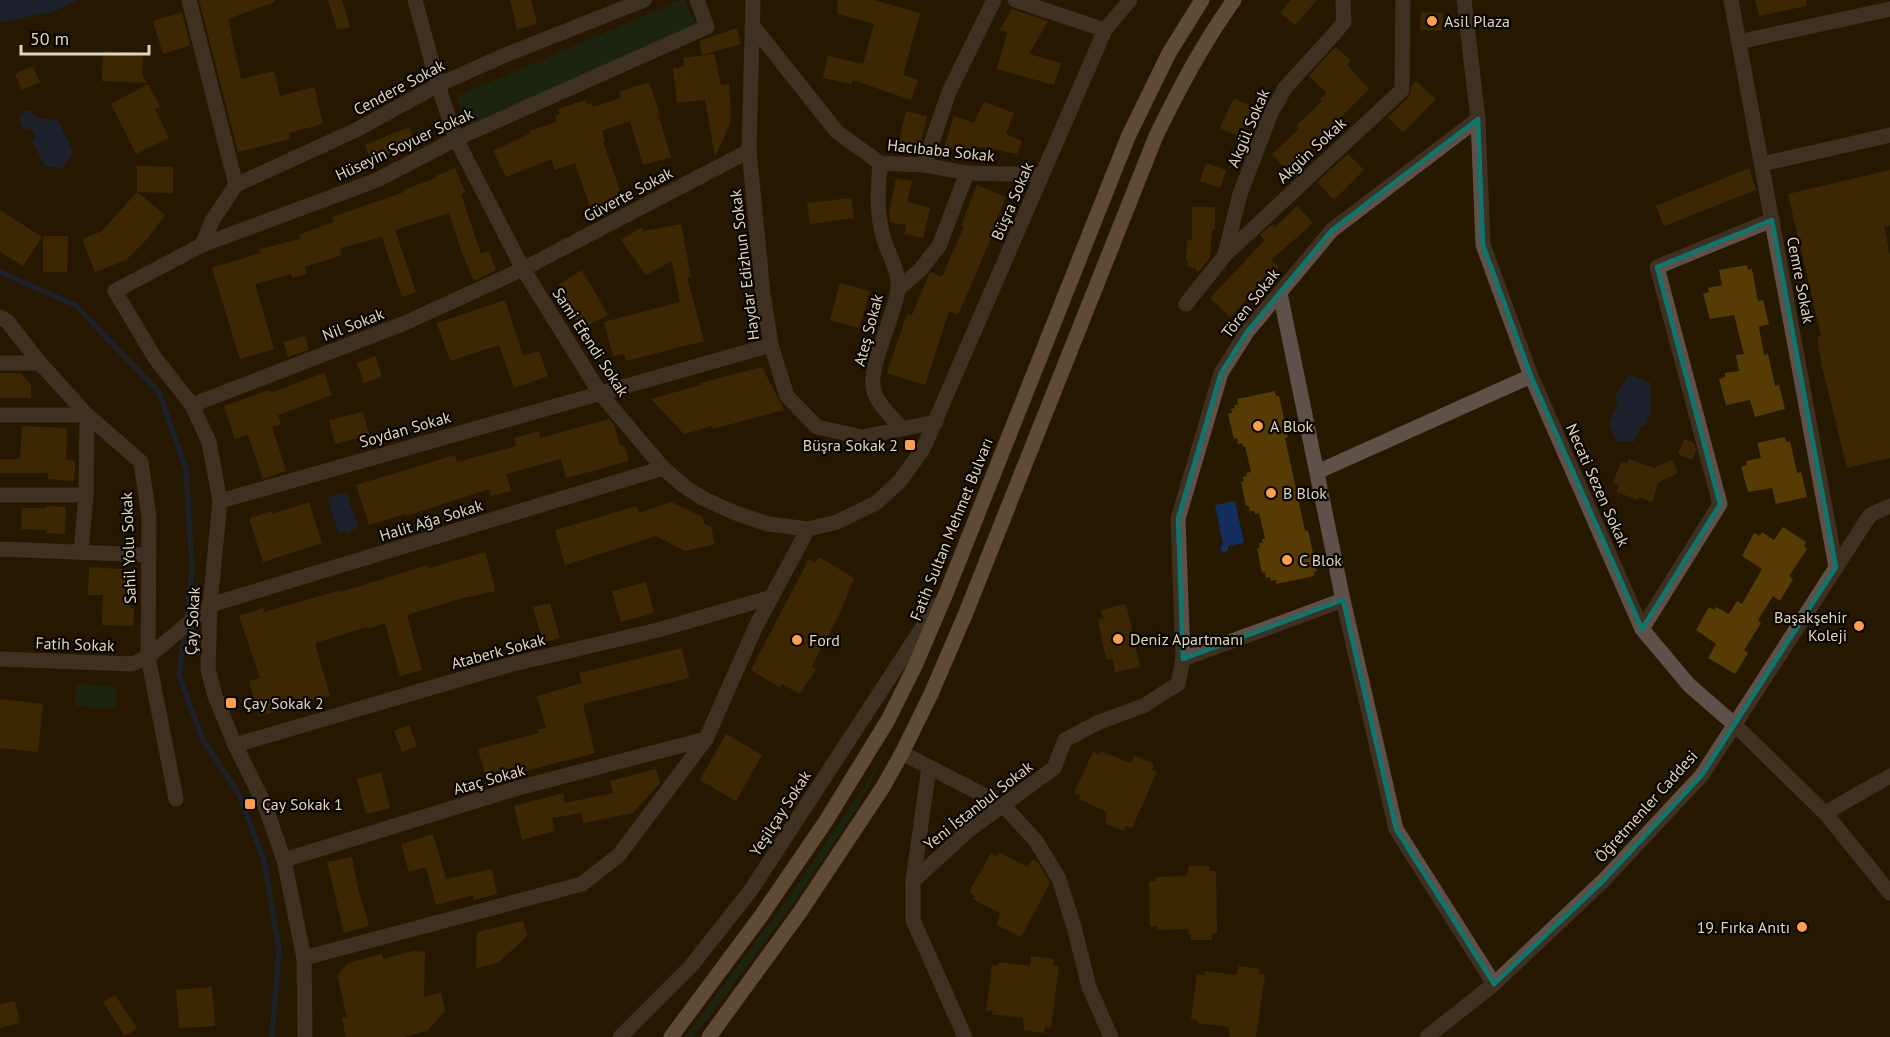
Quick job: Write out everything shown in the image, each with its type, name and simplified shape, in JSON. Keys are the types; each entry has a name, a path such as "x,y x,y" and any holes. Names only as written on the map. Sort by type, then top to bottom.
{"main road":[{"name":"Fatih Sultan Mehmet Bulvarı","path":"671,1037 761,916 826,821 888,720 915,666 947,591 1128,137 1169,53 1202,0"},
{"path":"709,1037 800,912 883,787 902,753 931,694 965,615 1156,136 1185,76 1215,26 1234,0"}],"street":[{"path":"189,0 236,184 212,221 202,245"},
{"name":"Sami Efendi Sokak","path":"415,0 438,86 456,139 523,269 600,393 663,468 684,486 704,499 768,524 808,529 837,522 876,503 900,481 923,449 936,422"},
{"name":"Cendere Sokak","path":"236,184 356,130 438,86 503,56 644,0"},
{"name":"Hüseyin Soyuer Sokak","path":"115,291 202,245 376,180 456,139 707,27 697,0"},
{"name":"Haydar Edizhun Sokak","path":"753,0 749,151 763,294 771,345 787,396 817,427 862,437 936,422"},
{"path":"924,165 949,92 994,0"},
{"path":"1015,0 1105,30"},
{"name":"Büşra Sokak","path":"936,422 1105,30 1130,0"},
{"name":"Akgül Sokak","path":"1225,255 1240,194 1271,113 1284,88 1344,22 1343,0"},
{"name":"Akgün Sokak","path":"1186,304 1225,255 1402,90 1403,0"},
{"name":"Necati Sezen Sokak","path":"1464,0 1478,119 1483,245 1531,376 1642,629 1689,685 1735,725 1824,813 1890,893"},
{"name":"Cemre Sokak","path":"1731,0 1836,567"},
{"path":"1738,42 1890,9"},
{"name":"Hacıbaba Sokak","path":"753,26 837,132 880,163 924,165 967,173 1042,175"},
{"name":"Tören Sokak","path":"1183,658 1178,519 1221,373 1247,332 1332,230 1478,119"},
{"path":"1761,164 1890,135"},
{"name":"Güverte Sokak","path":"523,269 749,151"},
{"name":"Ateş Sokak","path":"880,163 877,196 880,223 897,274 898,289 876,367 873,386 885,409 902,428"},
{"path":"898,289 920,270 939,246 967,173"},
{"path":"1642,629 1720,504 1657,267 1772,220"},
{"name":"Nil Sokak","path":"192,405 405,323 523,269"},
{"name":"Çay Sokak","path":"115,291 155,358 192,405 209,442 220,501 210,605 208,669 215,696 235,745 264,803 284,860 304,958 305,1037"},
{"path":"1280,293 1343,600 1396,829 1494,984"},
{"name":"Sahil Yolu Sokak","path":"0,317 7,321 40,363 87,415 141,462 149,517 148,657 176,799"},
{"name":"Soydan Sokak","path":"220,501 771,345"},
{"path":"0,363 40,363"},
{"path":"1317,472 1531,376"},
{"path":"0,415 87,415 86,495 81,552"},
{"name":"Halit Ağa Sokak","path":"210,605 663,468"},
{"path":"0,495 86,495"},
{"name":"Öğretmenler Caddesi","path":"1427,1037 1494,984 1603,881 1702,775 1870,515 1890,506"},
{"path":"304,958 582,884 619,855 706,739 756,626 808,529"},
{"path":"0,549 149,555"},
{"name":"Yeşilçay Sokak","path":"620,1037 691,966 751,890 947,591"},
{"name":"Ataberk Sokak","path":"235,745 509,665 658,630 772,597"},
{"path":"1183,658 1343,600"},
{"path":"148,657 210,605"},
{"name":"Fatih Sokak","path":"0,659 132,664 148,657"},
{"name":"Yeni İstanbul Sokak","path":"913,881 969,830 1054,768 1065,740 1099,722 1143,706 1178,684 1183,658"},
{"name":"Ataç Sokak","path":"284,860 518,788 706,739"},
{"path":"902,753 1003,805 1036,841 1059,879 1089,987 1111,1037"},
{"path":"929,767 913,881 913,920 965,1037"},
{"path":"1824,813 1890,776"}],"highlighted area":[{"path":"1478,119 1483,245 1531,376 1642,629 1720,504 1657,267 1772,220 1836,567 1702,775 1603,881 1494,984 1396,829 1343,600 1183,659 1178,519 1221,373 1247,332 1332,230"}],"green space":[{"path":"685,0 697,26 468,125 456,97"},
{"path":"76,684 117,687 115,709 75,706"},
{"path":"881,761 856,810 793,904 694,1037 685,1037 787,900"}],"water":[{"path":"0,0 78,0 52,12 0,22"},
{"path":"25,111 31,111 37,118 58,120 73,152 63,168 45,166 32,141 36,137 32,130 23,128 19,119"},
{"path":"1629,375 1651,383 1652,413 1644,427 1641,426 1634,442 1616,441 1609,423 1618,402 1615,396"},
{"path":"346,492 358,528 349,534 344,532 339,534 327,498"},
{"path":"1235,501 1244,543 1228,546 1228,550 1223,553 1220,549 1223,544 1215,505"}],"building":[{"path":"199,0 275,0 275,2 228,19 241,79 274,71 280,96 314,87 323,124 289,133 290,139 238,152"},
{"path":"328,0 342,0 350,27 337,30"},
{"path":"510,0 531,0 537,24 517,29"},
{"path":"837,0 874,0 920,13 903,75 918,80 911,100 853,80 852,84 823,78 828,56 863,64 874,24 838,14"},
{"path":"1291,0 1317,0 1295,25 1280,13"},
{"path":"1755,0 1806,0 1806,6 1759,16"},
{"path":"1012,9 1048,21 1029,54 1061,63 1054,85 997,69 1007,32 1000,30"},
{"path":"182,12 190,45 163,54 153,21"},
{"name":"Asil Plaza","path":"1421,12 1443,13 1442,31 1420,30"},
{"path":"737,28 741,44 702,55 699,41"},
{"path":"1335,47 1351,60 1347,65 1369,89 1287,171 1272,154 1299,129 1296,126 1322,101 1320,99 1327,93 1309,76"},
{"path":"103,51 143,53 142,74 147,83 102,81"},
{"path":"714,54 721,85 729,84 731,113 730,124 715,157 705,100 677,103 673,68 684,67 683,58"},
{"path":"32,66 40,82 22,90 15,74"},
{"path":"1416,81 1436,99 1403,133 1388,117 1409,97 1412,85"},
{"path":"649,82 671,157 643,165 630,121 602,131 605,141 603,142 622,196 590,207 575,163 555,170 551,159 506,177 493,151 531,133 530,131 557,122 555,116 560,114 558,109 586,100 587,105 592,103 593,107 621,98 619,92"},
{"path":"148,84 160,106 155,109 169,138 136,154 111,104"},
{"path":"1234,98 1253,107 1239,137 1220,128"},
{"path":"984,102 1014,113 1006,134 1022,141 1017,154 982,147 960,152 944,147 954,116 974,123"},
{"path":"906,111 927,116 920,146 899,142"},
{"path":"409,127 416,143 372,161 365,145"},
{"path":"1348,154 1364,170 1334,200 1317,182"},
{"path":"1206,163 1226,170 1220,188 1200,181"},
{"path":"137,166 173,167 173,193 137,192"},
{"path":"455,168 465,192 461,194 481,254 489,251 496,270 474,281 449,213 395,230 416,292 402,297 382,237 340,248 342,255 305,267 307,274 292,278 291,274 255,284 274,349 240,359 212,268 261,253 260,249 300,239 299,235 333,222 332,217 404,192 403,190 436,178"},
{"path":"1749,168 1756,190 1664,226 1656,206"},
{"path":"1890,170 1890,226 1884,226 1890,256 1890,458 1847,468 1823,371 1817,337 1821,336 1788,194"},
{"path":"896,178 912,181 907,202 930,208 923,238 904,234 906,225 890,222 889,213"},
{"path":"977,185 1006,197 995,223 997,224 958,315 949,311 925,385 887,373 907,314 912,315 929,274 931,272 942,277 964,227 961,226"},
{"path":"137,192 165,215 148,238 126,260 95,272 82,239 102,231"},
{"path":"851,198 854,218 810,224 807,203"},
{"path":"1297,206 1313,223 1271,260 1279,267 1230,317 1210,298 1265,240 1260,235 1272,224 1275,227"},
{"path":"1192,207 1215,207 1215,230 1212,230 1210,258 1199,271 1196,271 1196,268 1187,267 1188,260 1186,260 1187,240 1192,240"},
{"path":"0,210 42,237 23,266 0,252"},
{"path":"681,224 691,277 687,277 704,341 626,361 624,354 613,356 604,322 680,302 672,261 646,275 621,240 642,227 643,231"},
{"path":"43,236 68,236 67,272 43,272"},
{"path":"1747,265 1748,270 1752,269 1758,301 1763,300 1769,324 1759,327 1764,355 1768,354 1775,386 1779,385 1785,409 1755,417 1750,400 1726,405 1719,379 1725,377 1725,373 1739,371 1736,355 1744,354 1734,315 1710,319 1703,294 1709,292 1708,288 1722,285 1719,270"},
{"path":"582,270 608,315 581,329 558,285"},
{"path":"840,283 870,291 859,328 830,320"},
{"path":"505,300 523,356 539,351 548,376 514,388 499,345 450,361 437,323"},
{"path":"305,336 309,350 288,357 284,342"},
{"path":"375,356 382,377 364,383 357,363"},
{"path":"762,367 784,410 713,429 712,426 684,434 651,399 701,385 700,383"},
{"path":"0,373 20,373 31,385 31,398 0,398"},
{"path":"324,373 332,395 278,415 281,424 272,427 286,471 263,479 248,435 235,439 224,406 269,390 270,393"},
{"path":"1275,391 1276,396 1279,396 1288,437 1285,438 1305,531 1308,530 1317,571 1314,572 1314,576 1276,584 1276,580 1271,581 1270,577 1266,578 1265,572 1262,573 1257,548 1260,548 1259,543 1263,543 1262,539 1265,539 1259,513 1255,514 1254,511 1250,511 1249,506 1246,506 1241,482 1244,481 1243,477 1247,476 1246,473 1251,472 1245,446 1243,447 1242,443 1238,444 1237,438 1234,439 1228,414 1232,413 1231,409 1235,408 1234,405 1238,405 1237,399"},
{"path":"363,412 369,435 335,444 329,420"},
{"path":"609,419 614,425 620,446 624,445 629,461 566,478 561,459 506,474 511,491 491,496 489,489 406,516 405,514 369,525 356,485 455,455 457,462 516,446 514,438 539,431 540,438"},
{"path":"22,426 67,428 66,460 75,461 74,481 48,479 48,473 0,473 0,459 20,459"},
{"path":"1785,437 1786,442 1790,441 1797,473 1801,472 1807,497 1776,504 1772,488 1748,492 1741,467 1747,465 1746,461 1761,458 1757,443"},
{"path":"1684,439 1694,443 1696,451 1692,460 1678,454"},
{"path":"1629,459 1654,468 1672,460 1678,473 1659,482 1652,502 1639,497 1638,500 1617,492 1619,485 1613,483 1621,462 1627,464"},
{"path":"309,502 322,543 263,562 249,518 272,511 273,514"},
{"path":"671,502 703,517 704,524 711,527 715,544 685,551 656,536 565,565 555,530 637,506 639,513"},
{"path":"47,506 66,507 65,534 46,533 46,530 21,529 22,508 46,508"},
{"path":"1783,527 1806,542 1804,546 1807,549 1789,576 1793,579 1780,601 1773,596 1758,620 1761,623 1744,650 1748,653 1735,674 1708,658 1716,644 1696,630 1709,607 1714,610 1716,607 1729,614 1737,601 1742,604 1762,569 1742,556 1754,533 1760,536 1762,532 1774,540"},
{"path":"485,552 496,591 463,598 407,615 422,670 400,676 385,623 367,629 367,627 315,643 330,696 259,716 249,681 260,678 239,616 263,608 264,612 341,590 341,592 428,565 429,568"},
{"name":"Ford","path":"819,557 854,578 840,613 812,666 816,669 800,694 782,684 780,688 751,670 809,559 815,563"},
{"path":"89,567 133,570 130,608 134,608 133,626 102,625 103,595 88,595"},
{"path":"646,582 654,613 621,622 612,591"},
{"path":"550,603 560,638 543,642 533,607"},
{"name":"Deniz Apartmanı","path":"1126,604 1140,667 1115,672 1113,660 1106,659 1098,620 1103,618 1101,610"},
{"path":"682,648 689,678 583,704 595,753 487,781 478,749 539,733 538,730 546,728 537,696 582,683 579,673"},
{"path":"0,699 43,704 38,752 0,748"},
{"path":"409,725 417,746 402,752 394,731"},
{"path":"726,734 762,755 736,801 700,780"},
{"path":"1101,751 1130,763 1135,756 1154,764 1152,770 1157,772 1132,828 1126,826 1124,831 1105,823 1107,812 1079,799 1081,796 1074,793 1093,752 1099,755"},
{"path":"656,769 660,783 633,813 583,823 581,813 552,818 555,831 522,840 514,806 563,793 565,803 613,793 610,781"},
{"path":"381,772 390,808 366,814 357,779"},
{"path":"433,834 446,879 492,869 497,894 474,900 473,895 436,905 426,867 409,872 401,844"},
{"path":"999,852 1027,867 1033,860 1038,862 1050,883 1021,937 997,925 1000,913 973,899 975,896 969,892 991,853 997,856"},
{"path":"352,857 357,885 369,926 344,933 327,862"},
{"path":"1189,866 1209,866 1210,871 1216,871 1217,933 1212,933 1212,940 1191,940 1188,929 1157,930 1157,926 1150,927 1149,881 1156,881 1156,877 1187,876"},
{"path":"523,921 527,936 498,963 476,968 477,932"},
{"path":"413,951 425,952 424,997 441,993 445,1011 427,1031 404,1037 346,1037 342,1018 347,1017 337,975 348,963 382,954 383,959"},
{"path":"1031,956 1054,959 1053,965 1059,966 1051,1028 1045,1027 1044,1033 1024,1030 1023,1018 992,1014 993,1011 986,1010 992,965 998,966 999,962 1030,966"},
{"path":"1239,966 1260,969 1259,974 1265,975 1256,1037 1230,1037 1228,1027 1198,1023 1198,1020 1191,1019 1197,974 1204,975 1205,971 1236,975"},
{"path":"212,987 215,1026 179,1028 176,990"},
{"path":"115,995 137,1028 125,1036 103,1002"},
{"path":"15,1001 20,1023 0,1028 0,1004"}],"waterway":[{"path":"0,272 75,305 159,392 186,470 192,569 186,620"},
{"path":"185,630 179,675 203,740 239,794 264,861 279,949 272,1037"}],"place":[{"name":"Asil Plaza","path":"1432,21"},
{"name":"A Blok","path":"1258,426"},
{"name":"Büşra Sokak 2","path":"910,445"},
{"name":"B Blok","path":"1271,493"},
{"name":"C Blok","path":"1287,560"},
{"name":"Başakşehir Koleji","path":"1859,626"},
{"name":"Deniz Apartmanı","path":"1118,639"},
{"name":"Ford","path":"797,640"},
{"name":"Çay Sokak 2","path":"231,703"},
{"name":"Çay Sokak 1","path":"250,804"},
{"name":"19. Fırka Anıtı","path":"1802,927"}]}
